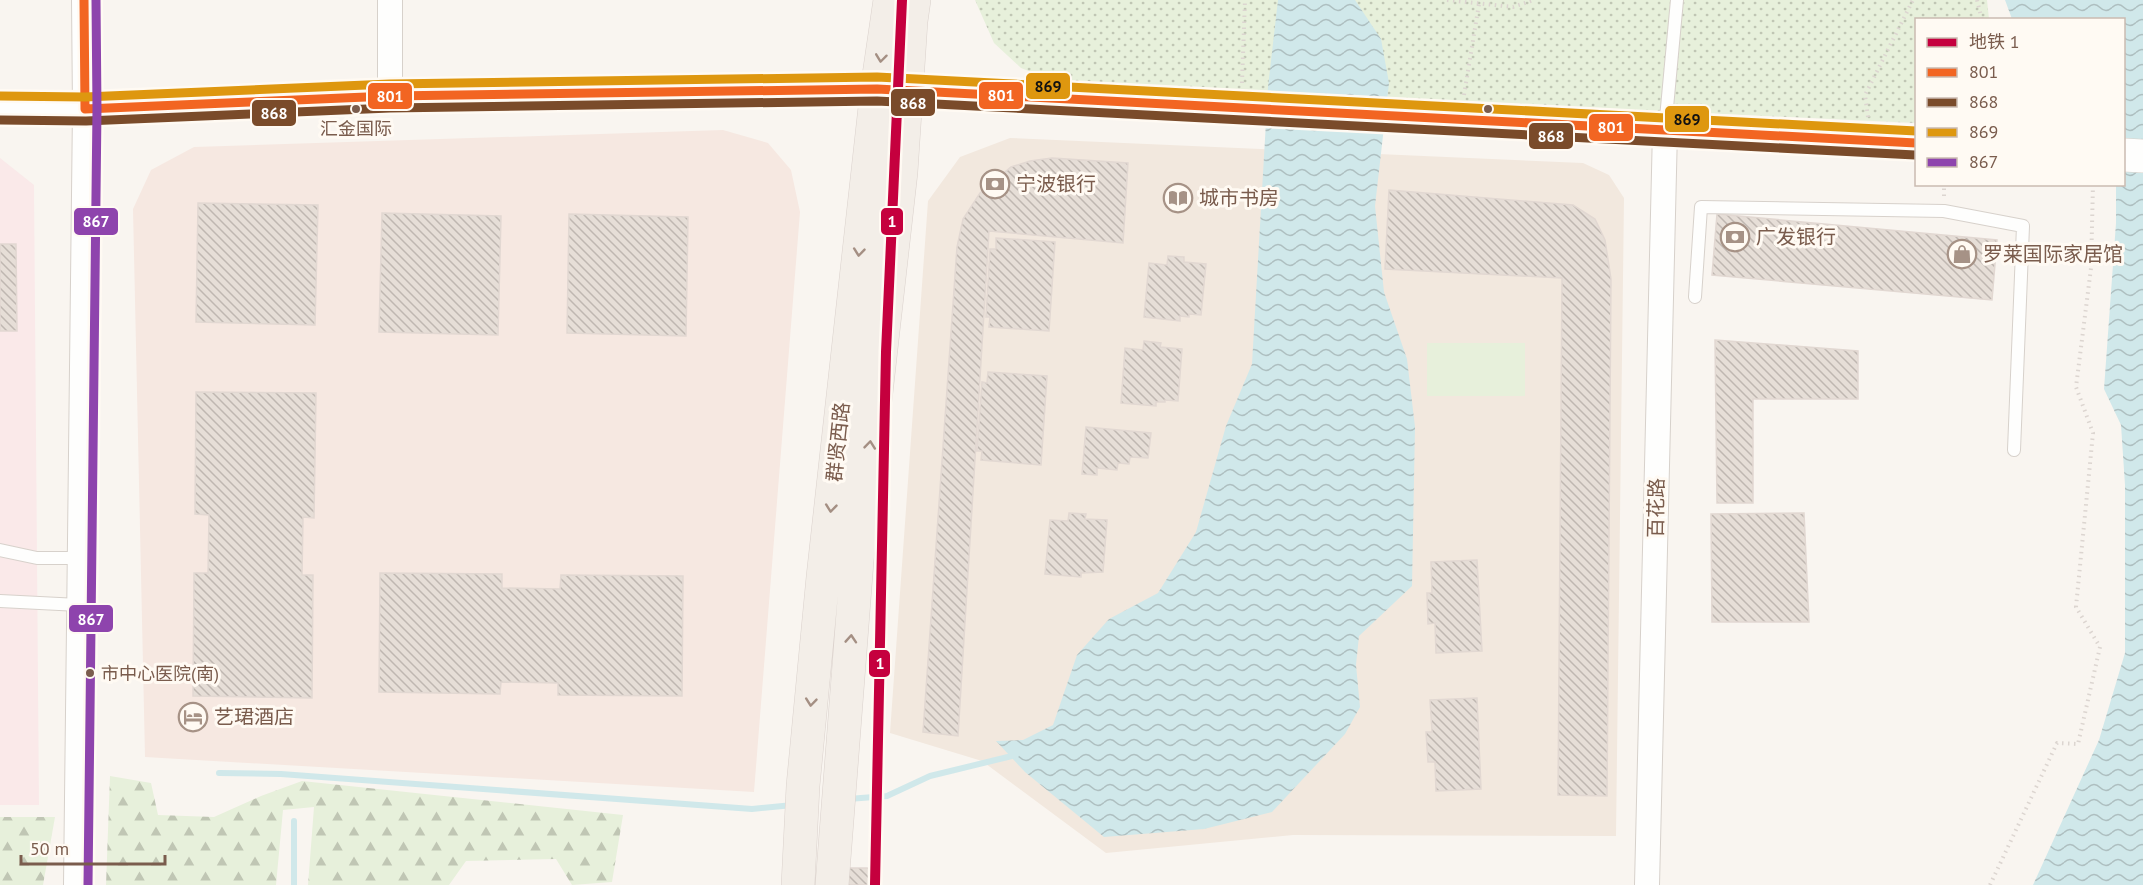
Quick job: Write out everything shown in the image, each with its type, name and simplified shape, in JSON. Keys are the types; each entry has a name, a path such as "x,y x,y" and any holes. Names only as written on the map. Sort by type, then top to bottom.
{"main road":[{"name":"群贤西路","path":"832,885 857,561 901,172 892,90 890,0"},
{"name":"群贤西路","path":"798,885 803,786 825,566 892,90 914,0"}],"street":[{"path":"76,885 85,109 84,0"},
{"path":"390,0 390,96"},
{"path":"0,108 85,109 390,96 892,90 1915,143"},
{"name":"百花路","path":"1647,885 1665,130"},
{"path":"2125,155 2143,156"}],"lane":[{"path":"1665,130 1677,0"},
{"path":"1695,297 1701,207 1944,211 2023,226 2014,450"},
{"path":"0,550 38,558 80,558"},
{"path":"0,601 79,605"}],"path":[{"path":"1245,0 1246,109"},
{"path":"1447,0 1514,7 1534,0"},
{"path":"1873,141 1865,95 1913,0"},
{"path":"1977,0 1982,18"},
{"path":"1461,120 1479,4"},
{"path":"1990,885 2056,743 2078,744 2100,646 2076,608 2093,434 2076,387 2091,268 2093,186"}],"shaded area":[{"path":"723,130 768,143 791,170 800,212 754,792 145,757 133,209 151,170 194,147"},
{"path":"1010,138 1583,163 1609,175 1624,198 1616,836 1293,835 1106,853 982,761 890,733 928,201 960,157"},
{"path":"0,158 34,185 39,805 0,805"}],"green space":[{"path":"975,0 1987,0 1989,18 1915,18 1915,123 1059,83 1021,68 994,43"},
{"path":"1427,343 1525,343 1525,396 1427,396"},
{"path":"110,776 151,783 158,815 214,817 302,781 623,815 612,882 572,885 556,859 466,861 449,885 308,885 314,807 283,810 276,885 106,885"},
{"path":"0,817 55,817 43,885 0,885"}],"water":[{"path":"1278,0 1355,0 1381,39 1389,83 1375,206 1384,292 1407,359 1415,427 1412,586 1359,636 1356,665 1360,707 1345,734 1272,812 1204,829 1104,837 1025,772 996,741 1023,740 1053,725 1077,655 1109,619 1158,593 1196,532 1226,426 1252,364 1268,87"},
{"path":"2005,0 2143,0 2143,885 2033,885 2099,740 2125,653 2125,485 2121,425 2104,389 2116,223 2116,186 2125,186 2125,18 2012,18"}],"building":[{"path":"1052,158 1128,163 1123,243 989,231 958,736 923,732 957,247 963,219 980,193 1011,167"},
{"path":"1389,190 1573,205 1595,219 1605,240 1611,279 1607,796 1558,795 1562,278 1385,269"},
{"path":"198,203 318,205 315,325 196,322"},
{"path":"382,213 501,216 498,335 379,332"},
{"path":"569,214 688,217 686,336 567,333"},
{"path":"1717,214 1997,240 1992,300 1712,275"},
{"path":"996,238 1055,242 1049,331 989,327 990,317 986,317 990,249 996,249"},
{"path":"0,244 16,244 17,331 0,331"},
{"path":"1168,256 1184,257 1184,262 1206,264 1201,315 1180,316 1180,321 1144,317 1149,263 1167,265"},
{"path":"1715,340 1858,351 1858,399 1753,399 1753,503 1717,503"},
{"path":"1144,341 1161,343 1160,347 1182,349 1178,401 1156,402 1156,406 1121,403 1125,348 1143,350"},
{"path":"988,372 1047,376 1041,465 981,460 982,451 977,451 982,382 987,383"},
{"path":"196,392 316,393 314,518 303,517 302,575 313,575 312,698 193,696 194,573 208,573 209,515 195,514"},
{"path":"1086,427 1151,433 1148,458 1130,457 1129,464 1118,463 1117,470 1097,468 1097,475 1082,474"},
{"path":"1069,513 1086,514 1085,519 1107,520 1103,572 1081,573 1081,577 1045,574 1050,520 1068,521"},
{"path":"1804,513 1809,622 1712,622 1711,514"},
{"path":"1477,560 1482,651 1436,653 1435,623 1428,624 1427,593 1432,593 1431,562"},
{"path":"380,573 502,574 502,588 560,589 561,575 683,576 682,696 558,695 558,683 501,682 500,694 379,692"},
{"path":"1477,698 1481,789 1436,791 1435,762 1428,762 1426,732 1432,732 1430,700"},
{"path":"823,868 881,868 881,885 822,885"}],"waterway":[{"path":"848,799 887,796 930,776 1016,755"},
{"path":"219,773 281,774 752,809 793,805"},
{"path":"294,821 294,885"}],"metro line":[{"name":"1","path":"875,885 886,352 902,0"}],"transit line":[{"name":"801","path":"84,0 85,109"},
{"name":"867","path":"88,885 97,109 96,0"},
{"name":"869","path":"0,96 85,97 390,84 877,77 1915,131"},
{"name":"801","path":"85,109 390,96 877,89 1915,143"},
{"name":"868","path":"0,120 86,121 390,108 877,101 1915,155"}],"place":[{"name":"汇金国际","path":"356,109"},
{"name":"宁波银行","path":"995,184"},
{"name":"城市书房","path":"1178,198"},
{"name":"广发银行","path":"1735,237"},
{"name":"罗莱国际家居馆","path":"1962,254"},
{"name":"市中心医院(南)","path":"90,673"},
{"name":"艺珺酒店","path":"193,717"}]}
